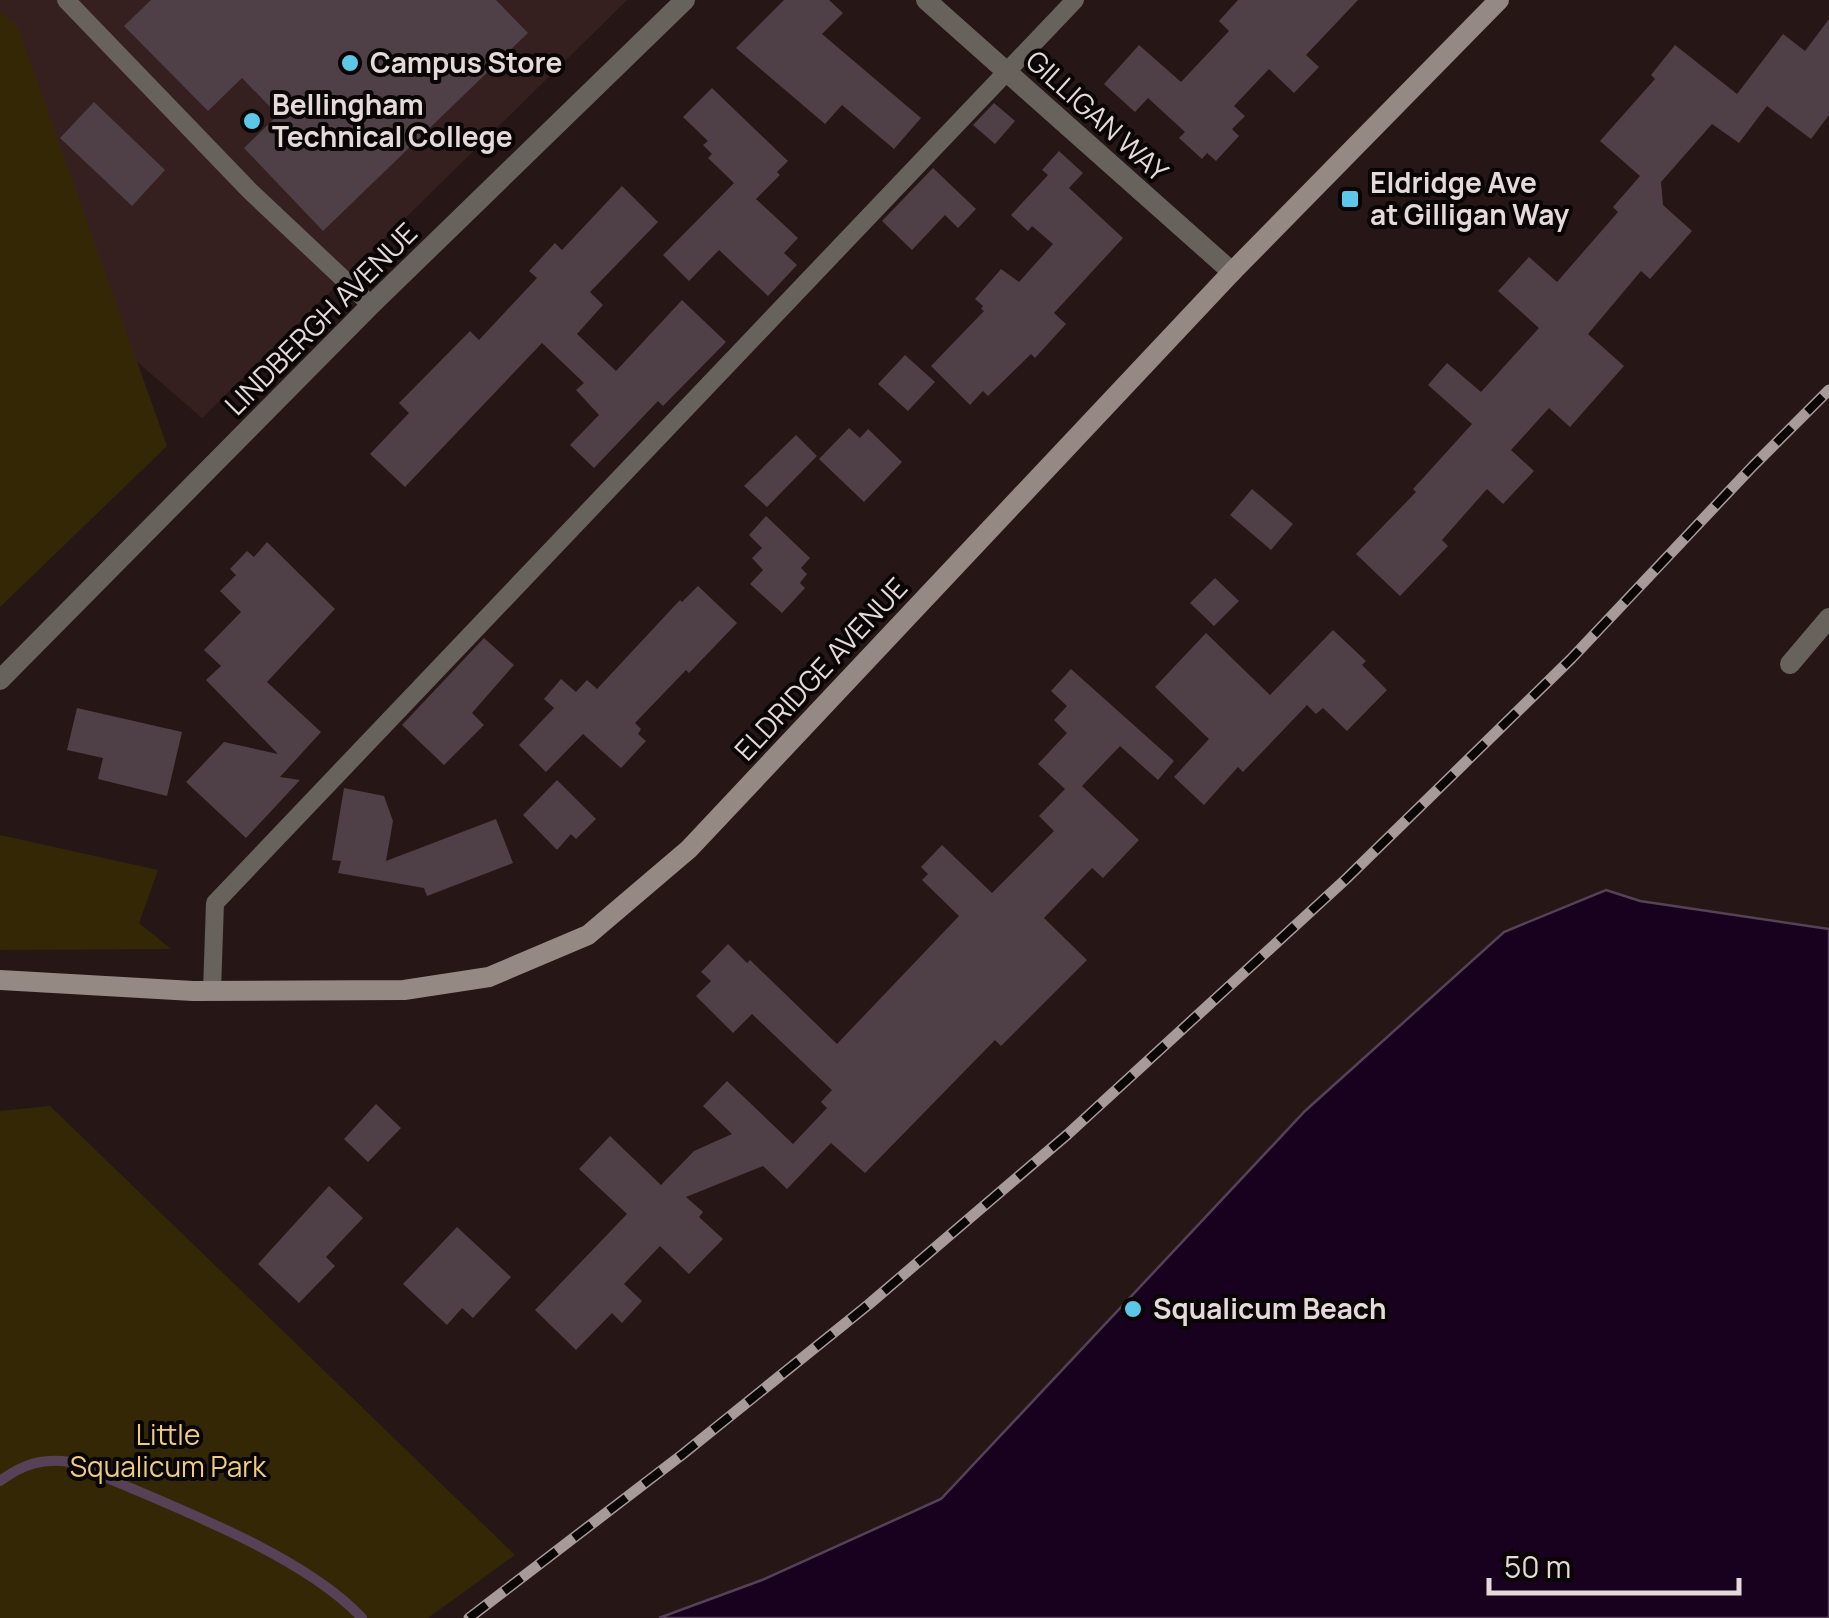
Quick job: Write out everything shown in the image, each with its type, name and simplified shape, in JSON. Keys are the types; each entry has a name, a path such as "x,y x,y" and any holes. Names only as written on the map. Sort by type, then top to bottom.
{"main road":[{"name":"ELDRIDGE AVENUE","path":"0,980 212,992 404,990 489,977 588,935 689,849 1232,272 1499,0"}],"street":[{"name":"LINDBERGH AVENUE","path":"0,680 371,306 685,0"},
{"name":"GILLIGAN WAY","path":"926,0 1232,272"},
{"path":"1790,664 1829,618"}],"lane":[{"path":"66,0 250,191 371,306"},
{"path":"212,992 215,904 1075,0"}],"shaded area":[{"name":"Bellingham Technical College","path":"0,0 627,0 202,418 0,243"},
{"path":"1606,890 1640,901 1829,929 1829,1618 659,1618 762,1580 941,1499 1305,1111 1504,932"}],"green space":[{"path":"0,11 18,27 167,446 0,607"},
{"path":"0,835 158,870 139,923 171,949 0,950"},
{"name":"Little Squalicum Park","path":"50,1106 515,1555 428,1618 0,1618 0,1111"}],"building":[{"path":"151,0 496,0 528,33 323,231 244,148 278,115 242,78 208,111 124,26"},
{"path":"784,0 829,0 843,13 822,34 921,118 894,149 842,105 825,124 736,48"},
{"path":"1238,0 1358,0 1306,55 1319,67 1294,93 1269,69 1234,106 1245,116 1232,129 1239,136 1216,161 1207,153 1202,159 1179,138 1185,132 1148,98 1135,112 1104,84 1139,45 1181,82 1229,31 1219,21"},
{"path":"1829,19 1829,115 1811,139 1767,106 1739,143 1712,124 1661,182 1663,205 1692,231 1650,279 1641,271 1588,334 1624,366 1570,427 1549,408 1511,450 1534,471 1503,504 1487,489 1442,540 1448,546 1400,596 1356,554 1416,492 1413,489 1472,424 1428,385 1447,363 1481,392 1539,328 1498,291 1529,257 1557,282 1618,212 1613,207 1640,176 1600,141 1655,79 1651,75 1675,45 1737,94 1783,34 1805,51"},
{"path":"712,88 788,161 756,199 798,238 784,253 797,265 768,296 719,250 689,281 663,255 734,183 708,158 712,154 703,145 708,141 683,117"},
{"path":"94,102 165,170 132,206 60,138"},
{"path":"994,103 1015,121 995,144 973,125"},
{"path":"1059,151 1083,173 1069,188 1123,238 1054,313 1066,324 1035,358 1031,354 988,396 983,391 970,405 931,366 984,311 975,299 1001,269 1019,282 1053,244 1032,226 1028,231 1011,215 1048,175 1042,170"},
{"path":"933,168 976,209 958,228 945,215 912,250 882,221"},
{"path":"622,186 658,222 590,292 603,305 577,334 616,371 682,300 726,342 663,406 658,401 594,468 570,445 599,415 576,390 584,383 542,343 405,487 370,454 409,413 399,403 470,331 479,340 537,278 529,271 555,243 562,250"},
{"path":"905,355 935,382 908,411 878,384"},
{"path":"849,428 860,438 868,429 902,462 864,502 819,459"},
{"path":"796,435 817,456 767,507 744,486"},
{"path":"1252,489 1293,524 1271,550 1230,515"},
{"path":"766,516 810,558 801,568 807,574 800,583 805,588 782,613 750,584 763,570 752,558 762,548 749,535"},
{"path":"267,542 335,609 267,682 321,732 280,777 300,780 246,838 186,782 224,742 278,754 206,680 221,666 204,650 241,612 220,591 236,575 230,569 247,551 254,557"},
{"path":"1215,578 1239,601 1214,626 1190,603"},
{"path":"698,586 737,623 635,723 641,729 638,734 646,741 621,768 583,734 546,772 519,745 554,708 544,699 561,679 576,692 587,680 597,689 680,600"},
{"path":"1333,630 1366,661 1362,665 1387,690 1347,731 1323,708 1316,714 1307,705 1243,772 1238,767 1204,805 1174,777 1209,739 1155,687 1206,633 1270,695"},
{"path":"484,638 514,665 472,713 484,725 444,765 402,725"},
{"path":"1071,669 1174,761 1158,780 1120,746 1082,786 1139,840 1103,878 1092,868 1044,918 1087,960 1001,1046 995,1040 865,1173 831,1143 787,1189 763,1166 686,1197 703,1212 699,1217 723,1239 689,1274 660,1246 624,1284 642,1301 622,1323 612,1313 576,1350 535,1310 627,1214 579,1169 610,1136 661,1185 694,1151 732,1134 703,1106 727,1081 793,1144 827,1108 821,1102 832,1090 752,1014 733,1033 696,996 711,981 701,972 728,944 747,963 750,960 837,1044 959,916 922,880 928,874 921,867 942,845 992,893 1054,831 1039,816 1065,789 1038,764 1067,733 1054,720 1067,706 1051,691"},
{"path":"77,708 182,732 167,796 98,779 103,758 67,750"},
{"path":"557,780 596,819 576,839 571,834 557,850 523,815"},
{"path":"344,788 384,796 393,821 386,861 496,819 513,863 427,896 424,888 338,873 341,861 332,860"},
{"path":"376,1104 401,1128 368,1162 344,1139"},
{"path":"329,1186 363,1218 326,1257 335,1266 299,1303 258,1264"},
{"path":"457,1227 511,1277 473,1318 462,1308 447,1325 403,1284"}],"waterway":[{"path":"0,1481 33,1464 70,1462 265,1549 335,1594 362,1618"}],"railway":[{"path":"469,1618 683,1454 868,1305 1068,1134 1346,879 1571,659 1829,390"}],"place":[{"name":"Campus Store","path":"350,63"},
{"name":"Bellingham Technical College","path":"252,121"},
{"name":"Eldridge Ave at Gilligan Way","path":"1350,199"},
{"name":"Squalicum Beach","path":"1133,1309"}]}
